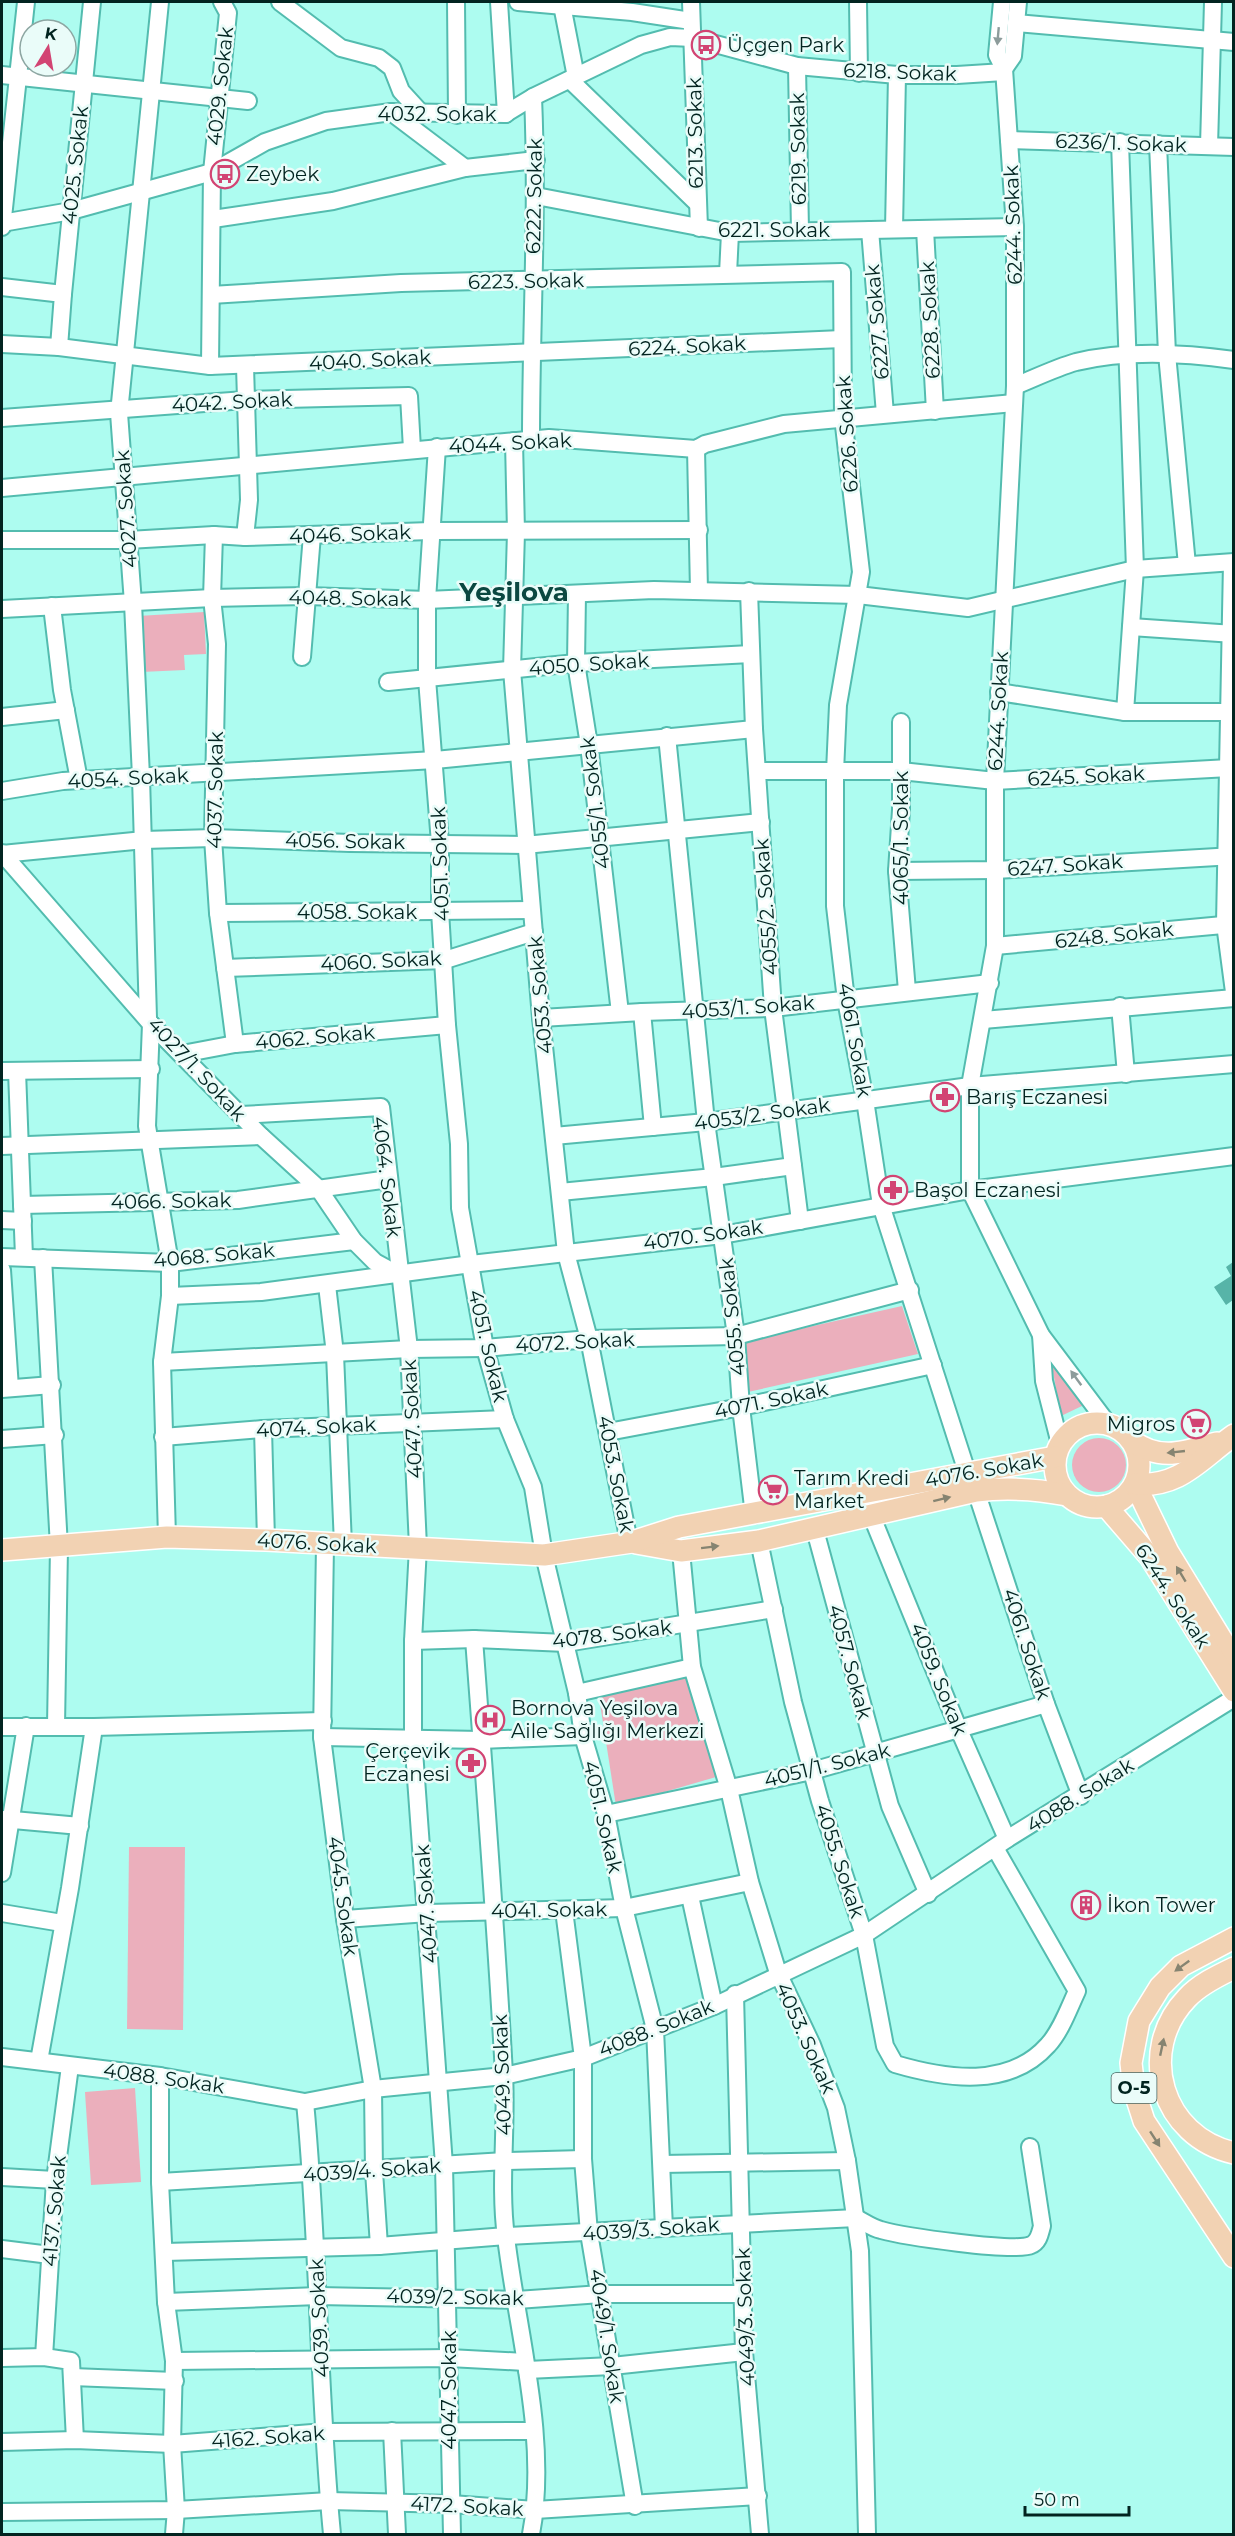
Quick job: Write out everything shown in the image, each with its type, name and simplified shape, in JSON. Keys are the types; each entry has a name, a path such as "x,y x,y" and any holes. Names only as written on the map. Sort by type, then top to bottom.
{"main road":[{"path":"1131,1440 1139,1461 1135,1484 1123,1498 1106,1506 1092,1507 1078,1503 1067,1495 1056,1477 1057,1450 1069,1433 1080,1425 1108,1424 1121,1430 1145,1451 1155,1453 1192,1450 1228,1438"},
{"path":"1157,1531 1161,1502 1190,1470 1228,1438"},
{"name":"4076. Sokak","path":"631,1542 681,1551 759,1541 815,1530 872,1517 1057,1450"},
{"path":"1135,1484 1153,1486 1190,1470"},
{"name":"4076. Sokak","path":"2,1550 167,1538 266,1540 544,1555 631,1542 678,1527 972,1481 1067,1495"},
{"name":"6244. Sokak","path":"1135,1484 1157,1531 1233,1660"},
{"name":"6244. Sokak","path":"1106,1506 1150,1557 1233,1690"},
{"name":"O-5","path":"1233,1938 1181,1966 1154,1994 1139,2021 1131,2063 1134,2090 1144,2121 1233,2257"},
{"name":"O-5","path":"1233,1968 1202,1985 1181,2005 1166,2033 1159,2062 1161,2085 1175,2116 1199,2138 1233,2153"}],"street":[{"path":"2,224 10,76 26,2"},
{"name":"4025. Sokak","path":"59,347 92,2"},
{"name":"4027. Sokak","path":"160,2 149,92 119,409 122,477 133,603 144,840 151,1069 147,1126 170,1263 171,1296 162,1362 167,1538"},
{"name":"4029. Sokak","path":"210,366 212,172 228,13 222,2"},
{"path":"280,2 341,48 379,58 396,74 401,91 422,114"},
{"path":"456,2 457,115"},
{"path":"499,2 506,114"},
{"path":"518,2 632,12 692,30"},
{"name":"6213. Sokak","path":"691,2 699,228"},
{"path":"858,2 859,73"},
{"name":"6244. Sokak","path":"1002,2 997,55 1004,70 1015,227 1015,386 995,782 995,946 970,1086 970,1190 996,1238 1041,1335 1108,1424"},
{"name":"6244. Sokak","path":"1004,70 1013,56 1018,2"},
{"path":"1209,146 1212,2"},
{"path":"562,5 573,78 697,203"},
{"path":"1016,23 1233,42"},
{"name":"4032. Sokak","path":"2,224 71,211 140,190 212,172 265,142 326,121 391,112 457,115 506,114 534,97 641,45 692,30"},
{"name":"6218. Sokak","path":"692,30 797,66 897,75 957,75 1004,70"},
{"name":"6219. Sokak","path":"797,66 800,231"},
{"path":"894,229 897,75"},
{"path":"10,76 248,101"},
{"name":"6222. Sokak","path":"531,439 532,281 536,196 534,97"},
{"path":"391,112 465,168"},
{"name":"6236/1. Sokak","path":"1009,140 1233,147"},
{"path":"1120,142 1135,569 1125,712"},
{"path":"1158,144 1167,354 1186,566"},
{"path":"213,219 333,201 465,168 536,160"},
{"name":"6221. Sokak","path":"536,196 730,233 1015,227"},
{"name":"6228. Sokak","path":"925,229 935,411"},
{"name":"6227. Sokak","path":"870,230 885,414"},
{"path":"728,274 730,233"},
{"name":"6223. Sokak","path":"211,295 401,283 842,272"},
{"name":"6226. Sokak","path":"842,272 843,417 861,572 858,595"},
{"path":"2,287 63,294"},
{"name":"6224. Sokak","path":"531,353 842,339"},
{"path":"2,344 124,354"},
{"name":"4040. Sokak","path":"124,354 210,366 245,366 531,353"},
{"path":"1015,386 1076,362 1167,354 1233,360"},
{"path":"245,366 246,464 249,500 246,537"},
{"name":"4042. Sokak","path":"2,418 245,400 409,396 412,449"},
{"name":"4044. Sokak","path":"122,477 549,438 696,449 705,444 784,424 1014,403"},
{"name":"4053. Sokak","path":"514,441 516,532 512,670 541,1018 567,1252 589,1339 631,1542"},
{"name":"4051. Sokak","path":"437,447 427,600 428,679 440,843 440,911 445,960 447,1025 459,1144 460,1208 485,1348 505,1419 533,1487 544,1555 577,1693 583,1736 606,1814 624,1908 656,2029 664,2228"},
{"path":"696,449 699,591"},
{"path":"2,488 122,477"},
{"name":"4046. Sokak","path":"2,540 128,540 214,535 312,536 431,531 699,530"},
{"name":"4037. Sokak","path":"214,535 212,598 217,644 213,838 218,913 235,1044"},
{"path":"302,657 312,536"},
{"path":"1233,563 1229,924 1233,992"},
{"name":"4048. Sokak","path":"2,609 212,598 307,596 427,600 699,591 858,595 968,608 1004,602 1135,569 1233,563"},
{"name":"4055/2. Sokak","path":"749,591 754,729 772,1008 800,1221"},
{"name":"4055/1. Sokak","path":"578,594 576,663 589,745 620,1013"},
{"name":"4061. Sokak","path":"858,595 838,705 835,772 835,906 846,1000 865,1100 881,1205 1046,1704 1081,1796"},
{"path":"52,606 66,710 79,780"},
{"path":"1131,627 1233,634"},
{"name":"4050. Sokak","path":"388,682 576,663 751,654"},
{"path":"999,692 1125,712 1231,712"},
{"path":"2,717 66,710"},
{"name":"4065/1. Sokak","path":"901,722 897,871 908,991"},
{"name":"4054. Sokak","path":"2,791 79,780 435,760 754,729"},
{"name":"4055. Sokak","path":"667,736 706,1122 736,1336 741,1407 754,1515"},
{"name":"6245. Sokak","path":"758,771 900,771 995,782 1231,779"},
{"name":"4056. Sokak","path":"2,854 144,840 213,838 350,843 525,844 675,828 761,822"},
{"name":"4027/1. Sokak","path":"2,854 150,1021 261,1136 318,1188 354,1241 375,1262 399,1275"},
{"name":"6247. Sokak","path":"897,871 995,870 1230,856"},
{"name":"4058. Sokak","path":"218,913 531,910"},
{"name":"6248. Sokak","path":"995,946 1229,924"},
{"name":"4060. Sokak","path":"225,968 445,960 534,932"},
{"name":"4053/1. Sokak","path":"541,1018 772,1008 990,983"},
{"path":"983,1020 1120,1006 1233,998"},
{"path":"1120,1006 1126,1074"},
{"path":"642,1012 653,1128"},
{"name":"4062. Sokak","path":"183,1053 235,1044 447,1025"},
{"name":"4053/2. Sokak","path":"554,1136 706,1122 970,1086 1233,1064"},
{"path":"24,1257 21,1147 9,1071 151,1069"},
{"name":"4064. Sokak","path":"241,1115 381,1107 399,1275"},
{"path":"2,1146 261,1136"},
{"name":"4070. Sokak","path":"171,1296 261,1292 327,1285 471,1264 722,1235 970,1190 1233,1155"},
{"path":"560,1192 714,1177 792,1166"},
{"name":"4066. Sokak","path":"2,1220 23,1213 160,1200 238,1200 389,1179"},
{"name":"4068. Sokak","path":"2,1257 170,1263 354,1241"},
{"path":"43,1258 55,1435 59,1546 56,1726"},
{"path":"2,1270 6,1389 51,1385"},
{"name":"4047. Sokak","path":"399,1275 409,1348 418,1547 413,1641 413,1737 428,1913 448,2241 452,2535"},
{"name":"4045. Sokak","path":"327,1285 335,1354 337,1426 334,1545 323,1729 345,1919 373,2089 374,2171 379,2246"},
{"name":"4072. Sokak","path":"162,1362 335,1354 409,1348 485,1348 589,1339 736,1336 910,1290"},
{"name":"6244. Sokak","path":"1041,1335 1044,1381 1057,1450"},
{"name":"4071. Sokak","path":"608,1432 741,1407 933,1365"},
{"name":"4074. Sokak","path":"163,1437 413,1422 505,1419"},
{"path":"263,1430 266,1540"},
{"path":"2,1439 55,1435"},
{"name":"4059. Sokak","path":"864,1935 885,2046 895,2064 923,2072 966,2079 1008,2072 1031,2060 1049,2044 1077,1991 1001,1844 959,1730 872,1517"},
{"name":"4057. Sokak","path":"815,1530 890,1806 928,1894"},
{"name":"4055. Sokak","path":"759,1541 793,1702 812,1771 864,1935"},
{"name":"4053. Sokak","path":"681,1551 690,1624 692,1667 729,1789 750,1882 778,1973 812,2045 836,2108 847,2161 860,2251 867,2535"},
{"name":"4078. Sokak","path":"413,1641 474,1639 566,1643 774,1609"},
{"name":"4049. Sokak","path":"474,1639 504,2076 506,2236 534,2431 536,2510 531,2535"},
{"path":"577,1693 692,1667"},
{"name":"4088. Sokak","path":"2,2057 160,2076 305,2102 373,2089 504,2076 583,2058 714,2006 778,1973 864,1935 1001,1844 1081,1796 1233,1698"},
{"name":"4051/1. Sokak","path":"606,1814 812,1771 1046,1704"},
{"path":"2,1873 6,1819 26,1726"},
{"path":"2,1727 323,1729 481,1740 583,1736"},
{"path":"39,2061 80,1826 94,1727"},
{"path":"6,1819 80,1826"},
{"name":"4041. Sokak","path":"345,1919 428,1913 624,1908 750,1882"},
{"path":"690,1896 714,2006"},
{"name":"4049/1. Sokak","path":"564,1910 583,2058 583,2159 589,2233 636,2506"},
{"path":"2,1913 62,1923"},
{"name":"4049/3. Sokak","path":"735,1994 744,2352 760,2535"},
{"name":"4137. Sokak","path":"44,2357 55,2180 70,2066"},
{"path":"160,2076 160,2182 166,2302 175,2381 172,2444 176,2510 174,2535"},
{"name":"4039. Sokak","path":"305,2102 312,2175 324,2432 332,2535"},
{"name":"4039/3. Sokak","path":"165,2252 379,2246 506,2236 856,2218 880,2230 999,2247 1032,2245 1039,2238 1042,2226 1030,2147"},
{"name":"4039/4. Sokak","path":"160,2182 312,2175 505,2161 583,2159"},
{"path":"662,2164 847,2161"},
{"path":"2,2177 55,2180"},
{"path":"2,2249 50,2255"},
{"name":"4039/2. Sokak","path":"166,2302 318,2296 517,2300 601,2294 743,2294"},
{"path":"174,2361 449,2358 526,2366 612,2366 744,2352"},
{"path":"2,2358 44,2357 71,2369 175,2381"},
{"path":"71,2369 75,2440"},
{"path":"392,2431 397,2535"},
{"name":"4162. Sokak","path":"2,2442 75,2440 172,2444 324,2432 534,2431"},
{"name":"4172. Sokak","path":"2,2512 176,2510 329,2501 451,2504 536,2510 636,2506 758,2496"}],"shaded area":[{"path":"204,612 206,654 184,655 185,670 141,672 138,616"},
{"path":"902,1306 918,1354 748,1392 742,1342"},
{"path":"1050,1355 1084,1405 1061,1416"},
{"path":"1099,1438 1109,1440 1118,1446 1124,1455 1126,1465 1124,1475 1118,1484 1109,1490 1099,1492 1089,1490 1080,1484 1074,1475 1072,1465 1074,1455 1080,1446 1089,1440"},
{"path":"685,1672 716,1777 616,1806 599,1697"},
{"path":"129,1847 185,1847 183,2030 127,2029"},
{"path":"135,2088 141,2182 91,2185 85,2092"}],"water":[{"path":"1233,1262 1233,1300 1226,1305 1214,1287 1231,1276 1226,1267"}],"place":[{"name":"Üçgen Park","path":"706,45"},
{"name":"Zeybek","path":"225,174"},
{"name":"Barış Eczanesi","path":"945,1097"},
{"name":"Başol Eczanesi","path":"893,1190"},
{"name":"Migros","path":"1196,1424"},
{"name":"Tarım Kredi Market","path":"773,1490"},
{"name":"Bornova Yeşilova Aile Sağlığı Merkezi","path":"490,1720"},
{"name":"Çerçevik Eczanesi","path":"471,1763"},
{"name":"İkon Tower","path":"1086,1905"}],"district":[{"name":"Yeşilova","path":"514,592"}]}
